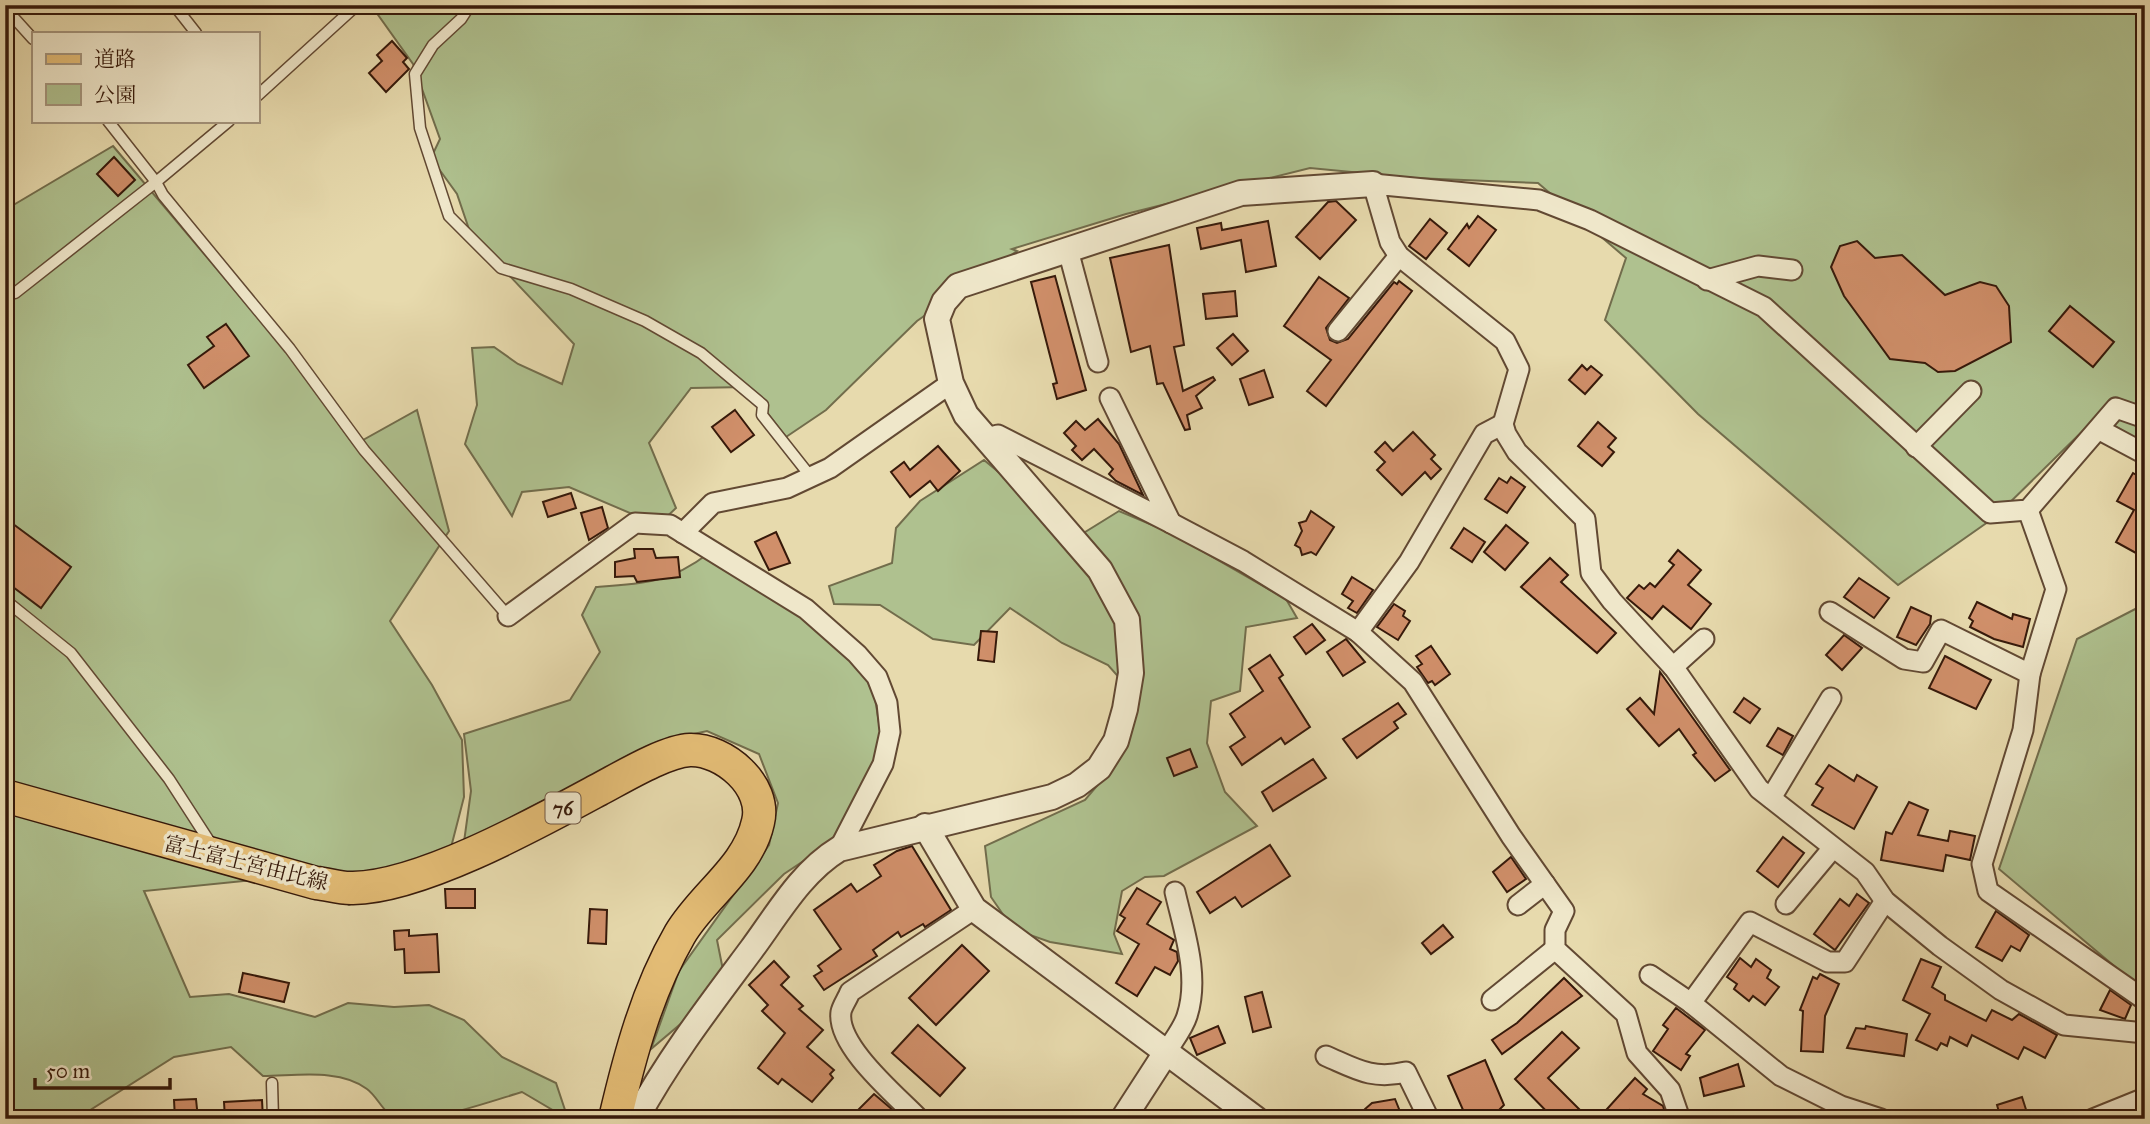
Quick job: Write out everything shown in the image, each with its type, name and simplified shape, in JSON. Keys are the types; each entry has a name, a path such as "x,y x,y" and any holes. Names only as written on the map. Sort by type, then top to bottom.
{"main road":[{"name":"富士富士宮由比線","path":"5,796 316,883 353,888 408,877 477,851 643,766 689,750 716,755 738,769 755,792 760,818 753,841 682,931 658,976 628,1063 615,1119"}],"street":[{"path":"1373,184 1390,242 1399,256 1505,341 1519,369 1503,424 1517,452 1585,519 1591,573 1612,601 1673,667 1759,789 1832,849 1865,872 1885,901 1940,946 2001,990 2064,1025 2145,1033"},
{"path":"636,1119 663,1068 812,869 839,849 1052,797 1077,785 1099,768 1116,741 1131,673 1128,620 1100,570 966,415 951,383 937,319 944,302 958,286 1241,193 1373,184 1539,200 1590,220 1765,307 1990,513 2028,510 2100,430 2116,408 2139,416"},
{"path":"1068,250 1098,362"},
{"path":"1339,331 1399,256"},
{"path":"1707,280 1758,266 1792,270"},
{"path":"683,533 713,503 787,488 830,468 951,383"},
{"path":"1916,447 1971,391"},
{"path":"1110,398 1171,523"},
{"path":"1358,632 1409,562 1484,434 1503,424"},
{"path":"2100,430 2145,454"},
{"path":"984,439 998,435 1243,561 1358,632 1413,682 1564,911 1555,930 1555,949 1626,1014 1637,1053 1670,1090 1680,1119"},
{"path":"2028,510 2056,589 2030,674 2023,730 1982,864 1988,891 2145,1000"},
{"path":"508,616 635,523 670,525 806,609 857,654 877,677 887,703 890,732 883,764 839,849"},
{"path":"1830,612 1904,659 1923,662 1941,631 2030,674"},
{"path":"1673,667 1704,639"},
{"path":"1770,798 1831,698"},
{"path":"925,827 974,909 1165,1054 1256,1119"},
{"path":"1786,904 1832,849"},
{"path":"1518,905 1545,884"},
{"path":"1123,1119 1187,1017 1191,961 1175,892"},
{"path":"1691,1003 1750,922 1828,962 1845,962 1885,901"},
{"path":"919,1119 871,1071 845,1036 841,1012 850,992 974,909"},
{"path":"1492,1000 1555,949"},
{"path":"1650,975 1691,1003 1781,1076 1841,1106 1881,1119"},
{"path":"1326,1056 1365,1073 1384,1077 1406,1072 1429,1119"},
{"path":"2094,1119 2145,1098"}],"lane":[{"path":"174,5 195,32"},
{"path":"259,94 357,5"},
{"path":"470,5 461,19 433,45 415,74 420,128 449,216 501,268 571,289 645,321 701,353 763,405 762,415 811,478"},
{"path":"5,8 32,38"},
{"path":"109,122 156,182 163,195 290,349 364,450 508,616"},
{"path":"15,293 228,122"},
{"path":"5,600 71,653 169,779 219,857"},
{"path":"272,1083 273,1119"}],"green space":[{"path":"371,5 2145,5 2145,444 2098,416 1995,517 1898,585 1698,414 1605,320 1626,258 1538,183 1414,178 1310,168 1126,214 1012,249 1017,251 917,321 826,410 786,437 747,387 691,388 649,443 676,508 658,525 569,487 522,492 512,516 465,444 477,405 472,348 494,347 518,364 562,384 574,344 471,235 457,194 431,158 440,139 413,64"},
{"path":"113,146 330,403 338,423 354,445 417,410 449,531 390,621 432,685 462,740 464,797 448,859 349,905 293,876 144,891 190,997 229,994 315,1017 348,1003 394,1007 429,1005 464,1020 502,1057 556,1083 568,1119 522,1092 442,1115 398,1119 389,1114 367,1089 356,1082 317,1075 263,1076 231,1047 174,1057 76,1119 5,1119 5,210"},
{"path":"984,460 1077,537 1119,511 1169,532 1286,599 1297,618 1246,627 1240,691 1211,701 1207,743 1225,792 1257,826 1164,876 1145,877 1122,891 1114,934 1122,954 1050,942 1013,929 991,897 985,846 1085,800 1119,760 1139,700 1108,665 1062,643 1010,608 974,645 933,639 880,605 834,604 829,586 892,563 896,528 920,501"},
{"path":"709,553 767,589 859,662 875,698 882,742 841,836 784,874 717,940 724,975 690,1016 651,1049 679,971 769,845 778,803 759,754 707,731 657,742 464,842 471,791 464,734 570,700 600,652 582,615 596,587 656,580 682,571"},
{"path":"2145,604 2145,985 2132,981 1999,869 2077,639"}],"building":[{"path":"392,41 407,58 403,62 409,69 386,92 369,73 382,61 377,55"},
{"path":"114,157 135,180 118,196 97,174"},
{"path":"1336,201 1356,220 1320,259 1296,237 1328,202"},
{"path":"1478,216 1496,230 1469,266 1448,249 1467,224 1469,228"},
{"path":"1430,219 1447,233 1426,259 1409,246"},
{"path":"1268,221 1276,266 1246,272 1241,240 1201,249 1197,228 1221,223 1222,230"},
{"path":"1857,241 1875,258 1902,255 1945,295 1980,282 1996,286 2009,306 2011,342 1955,371 1938,372 1925,363 1890,359 1844,296 1831,267 1840,246"},
{"path":"1169,245 1184,345 1174,347 1183,391 1213,377 1215,380 1196,396 1202,408 1187,415 1190,429 1185,430 1163,383 1157,384 1150,346 1131,352 1110,258"},
{"path":"1055,276 1086,390 1057,399 1053,384 1057,383 1031,282"},
{"path":"1319,277 1349,298 1326,328 1330,340 1337,343 1348,339 1394,282 1397,284 1399,281 1412,291 1326,406 1307,391 1331,360 1284,326"},
{"path":"1235,291 1237,316 1206,319 1203,294"},
{"path":"2070,306 2114,342 2093,367 2049,331"},
{"path":"226,324 249,356 204,388 188,365 214,346 207,337"},
{"path":"1233,334 1248,351 1232,365 1217,348"},
{"path":"1582,365 1587,370 1591,366 1602,375 1585,394 1569,380"},
{"path":"1264,370 1273,397 1249,405 1240,379"},
{"path":"735,410 754,435 731,452 712,427"},
{"path":"1098,419 1119,444 1143,495 1116,481 1109,474 1113,469 1094,449 1082,460 1072,450 1076,446 1064,433 1076,421 1085,430"},
{"path":"1598,422 1616,438 1608,447 1614,452 1602,466 1578,446"},
{"path":"1413,432 1435,455 1431,459 1441,469 1431,479 1425,472 1402,495 1377,470 1385,462 1375,452 1385,442 1393,451"},
{"path":"938,446 960,471 938,491 930,481 910,497 891,472 904,462 910,470"},
{"path":"2133,473 2145,480 2145,558 2116,542 2134,510 2117,501"},
{"path":"1511,477 1525,487 1507,513 1485,499 1499,478 1507,483"},
{"path":"571,493 576,508 548,517 543,502"},
{"path":"602,507 608,528 589,540 581,513"},
{"path":"1311,511 1334,527 1316,555 1311,552 1302,555 1300,548 1295,545 1302,531 1299,523 1306,521"},
{"path":"5,518 71,567 41,608 5,581"},
{"path":"1506,525 1528,543 1505,570 1484,552"},
{"path":"1464,528 1485,542 1472,562 1451,548"},
{"path":"776,532 790,563 769,570 755,542"},
{"path":"634,549 653,549 656,558 678,557 680,577 637,582 634,576 615,577 615,562 635,558"},
{"path":"1678,550 1701,570 1688,585 1711,604 1691,629 1663,606 1652,619 1627,598 1639,585 1644,589 1650,583 1655,587 1674,565 1669,561"},
{"path":"1550,558 1568,575 1561,582 1616,633 1597,653 1521,587"},
{"path":"1352,577 1373,590 1357,613 1348,608 1353,601 1342,594"},
{"path":"1859,578 1889,598 1874,618 1844,597"},
{"path":"1977,602 2012,619 2013,614 2030,619 2023,647 1994,639 1970,627 1973,621 1969,618"},
{"path":"1394,604 1405,611 1403,616 1410,621 1398,640 1377,627"},
{"path":"1911,607 1931,616 1930,624 1916,645 1897,637"},
{"path":"1312,624 1325,640 1306,654 1294,637"},
{"path":"981,631 997,632 994,662 978,660"},
{"path":"1844,635 1862,648 1842,670 1826,655"},
{"path":"1346,639 1365,662 1343,676 1327,652"},
{"path":"1431,646 1450,674 1435,685 1432,681 1428,683 1417,667 1422,664 1416,656"},
{"path":"1270,655 1283,675 1279,678 1310,727 1285,744 1281,738 1242,765 1230,747 1245,737 1230,714 1263,691 1249,669"},
{"path":"1945,656 1991,680 1976,709 1929,688"},
{"path":"1660,672 1730,770 1715,781 1693,755 1696,753 1679,729 1659,746 1627,709 1640,698 1654,714"},
{"path":"1744,698 1760,709 1750,723 1734,712"},
{"path":"1398,703 1406,714 1394,722 1398,728 1357,758 1343,739"},
{"path":"1778,728 1793,736 1783,755 1767,746"},
{"path":"1190,749 1197,767 1174,776 1167,758"},
{"path":"1313,759 1326,778 1273,811 1262,792"},
{"path":"1829,765 1854,781 1857,775 1877,787 1854,829 1812,805 1823,788 1816,784"},
{"path":"1909,802 1928,810 1918,835 1948,841 1950,831 1975,836 1970,860 1946,855 1943,871 1881,860 1886,832 1892,834"},
{"path":"1783,837 1804,853 1778,887 1757,871"},
{"path":"1270,845 1290,876 1242,907 1235,897 1210,913 1197,892"},
{"path":"912,846 951,910 925,927 923,924 901,937 898,932 873,950 877,956 824,990 814,976 822,971 818,966 841,949 814,910 851,884 857,892 881,876 874,865 897,851"},
{"path":"1511,857 1526,879 1507,892 1493,872"},
{"path":"1137,888 1161,902 1147,924 1174,940 1170,949 1177,952 1178,961 1170,975 1155,967 1137,996 1116,983 1139,944 1117,931 1125,918 1120,915"},
{"path":"445,889 475,889 475,908 446,908"},
{"path":"1857,894 1869,903 1835,950 1814,934 1840,899 1849,906"},
{"path":"590,909 607,910 606,944 588,943"},
{"path":"1996,911 2029,935 2020,951 2011,946 2002,961 1976,947"},
{"path":"1443,925 1453,937 1431,954 1422,943"},
{"path":"409,930 409,936 437,934 439,972 405,973 404,949 395,950 394,931"},
{"path":"962,945 989,971 936,1025 909,998"},
{"path":"1740,958 1751,967 1756,959 1771,970 1767,978 1779,987 1765,1005 1753,996 1749,1001 1734,989 1737,984 1727,977"},
{"path":"1921,959 1941,967 1932,987 1945,995 1945,1000 1986,1021 1992,1010 2012,1020 2019,1014 2057,1035 2045,1058 2024,1047 2018,1059 1972,1035 1967,1046 1950,1037 1947,1046 1941,1043 1937,1050 1916,1040 1930,1014 1903,1000"},
{"path":"774,961 789,977 781,985 803,1006 799,1009 823,1030 807,1047 834,1070 830,1074 833,1078 812,1102 782,1079 778,1084 758,1068 785,1033 762,1011 768,1005 749,985"},
{"path":"243,973 289,983 284,1002 239,992"},
{"path":"1820,974 1839,984 1825,1016 1823,1052 1801,1051 1803,1011 1800,1010 1813,977 1817,979"},
{"path":"1564,978 1582,996 1502,1054 1492,1040 1517,1023"},
{"path":"2110,990 2131,1005 2125,1019 2100,1010"},
{"path":"1262,992 1271,1027 1253,1032 1245,997"},
{"path":"1676,1008 1705,1030 1686,1054 1690,1056 1681,1070 1653,1051 1668,1029 1663,1025"},
{"path":"918,1025 965,1068 940,1096 892,1053"},
{"path":"1218,1026 1225,1043 1197,1055 1190,1038"},
{"path":"1866,1026 1907,1034 1904,1056 1847,1048 1856,1028 1865,1029"},
{"path":"1562,1032 1579,1048 1548,1078 1589,1119 1554,1119 1515,1079"},
{"path":"1485,1060 1504,1105 1490,1119 1467,1119 1448,1076"},
{"path":"1738,1064 1744,1086 1704,1096 1700,1078"},
{"path":"1635,1078 1647,1089 1643,1094 1663,1106 1667,1119 1644,1119 1630,1110 1622,1119 1598,1119"},
{"path":"874,1094 894,1111 886,1119 849,1119"},
{"path":"2022,1097 2029,1119 2001,1119 1997,1105"},
{"path":"196,1099 198,1119 175,1119 174,1100"},
{"path":"1395,1099 1401,1114 1391,1119 1368,1119 1365,1109 1372,1103"},
{"path":"262,1100 263,1119 225,1119 224,1102"}]}
